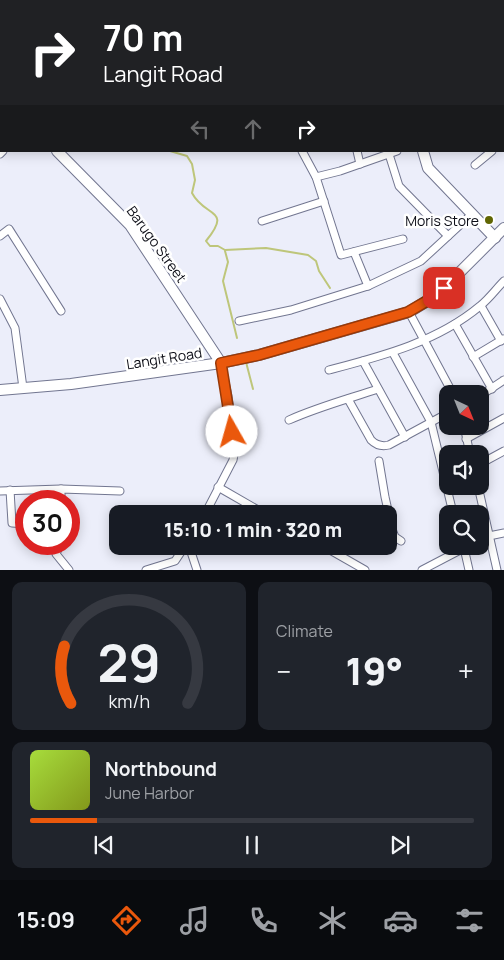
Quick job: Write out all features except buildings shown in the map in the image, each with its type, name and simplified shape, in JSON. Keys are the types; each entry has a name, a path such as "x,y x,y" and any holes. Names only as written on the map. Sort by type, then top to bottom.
{"main road":[{"name":"Barugo Street","path":"58,152 130,224 221,363"},
{"path":"423,152 428,168 495,238"},
{"name":"Langit Road","path":"0,390 72,384 221,363 259,355 408,312 432,298 444,288 504,228"}],"street":[{"path":"303,152 316,177 341,255 402,239"},
{"path":"357,152 360,164"},
{"path":"475,165 491,152"},
{"path":"316,177 389,153 399,186 448,236"},
{"path":"262,221 324,201"},
{"path":"239,321 291,310 368,286 421,261 472,214"},
{"path":"0,236 9,229 61,311"},
{"path":"354,252 368,286"},
{"path":"329,370 394,353 424,340 455,324 481,306 504,281"},
{"path":"0,299 15,328 23,388"},
{"path":"473,357 502,340 481,306"},
{"path":"408,312 448,385"},
{"path":"455,324 492,389"},
{"path":"394,353 432,422 451,505"},
{"path":"363,361 405,437"},
{"path":"209,505 233,460 235,449 228,396 221,363"},
{"path":"489,391 504,380"},
{"path":"289,420 311,409 348,399 378,388"},
{"path":"348,399 370,440 375,444 386,446 439,418"},
{"path":"466,439 504,418"},
{"path":"465,435 468,445"},
{"path":"489,459 504,451"},
{"path":"379,461 385,497 395,537 401,541"},
{"path":"218,487 249,505"},
{"path":"0,491 61,489 120,491"},
{"path":"10,490 12,522 15,522"},
{"path":"497,570 489,536 504,533"},
{"path":"57,555 69,570"},
{"path":"146,570 175,561 179,555"},
{"path":"192,555 197,570"},
{"path":"339,555 365,570"},
{"path":"422,570 451,555"},
{"path":"467,555 468,570"}],"waterway":[{"path":"173,152 187,156 192,164 195,180 192,193 197,201 217,218 214,230 206,241 210,246 218,246 225,250 266,248 308,255 316,261 319,271 330,288"},
{"path":"225,251 228,262 223,281 237,338"},
{"path":"246,362 253,389"}],"place":[{"name":"Moris Store","path":"489,220"}],"route":[{"path":"232,432 228,396 221,363 259,355 408,312 432,298 444,288"}]}
